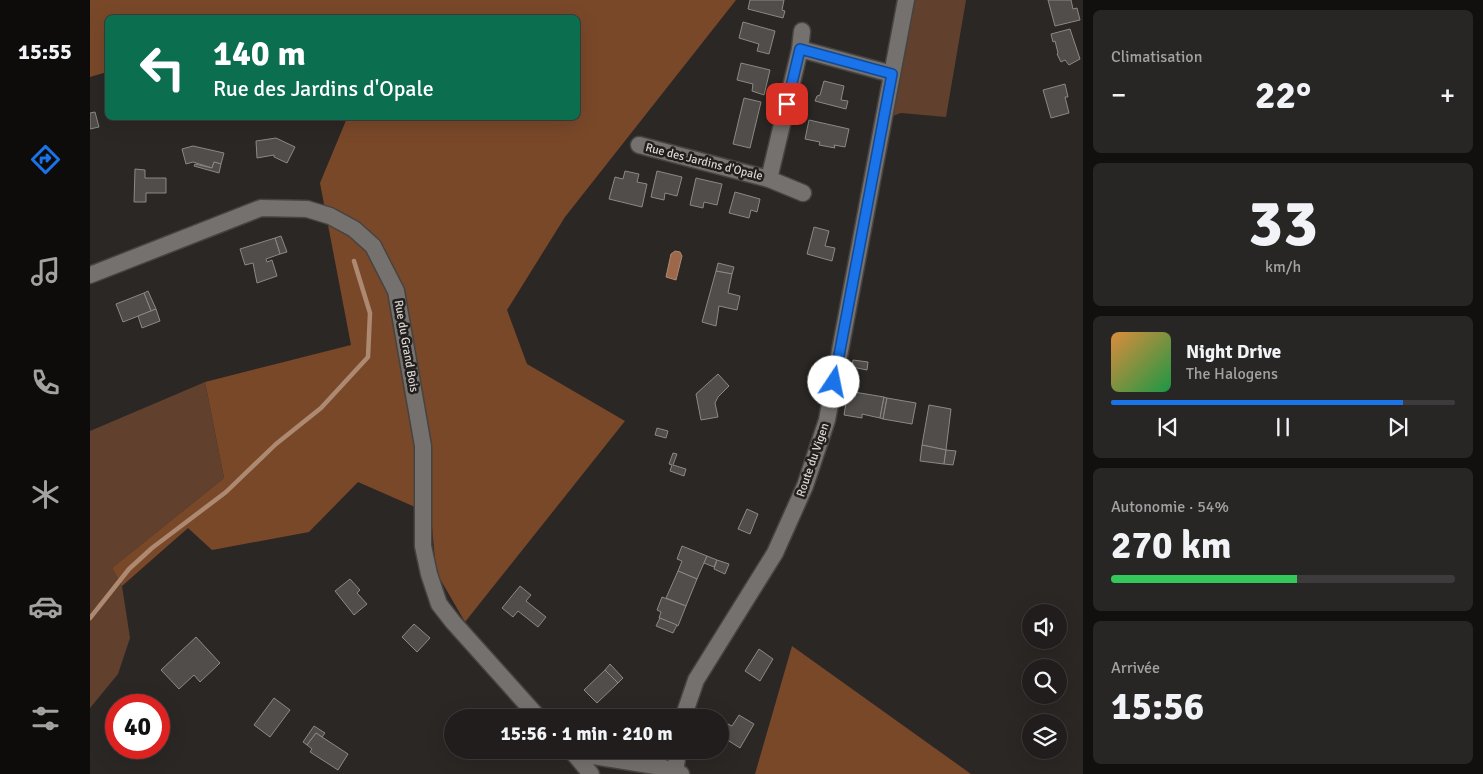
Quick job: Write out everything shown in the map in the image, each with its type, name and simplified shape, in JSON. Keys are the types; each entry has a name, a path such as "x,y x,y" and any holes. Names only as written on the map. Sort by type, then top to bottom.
{"street":[{"name":"Route du Vigen","path":"686,709 696,680 775,553 814,463 827,420 906,0"},
{"name":"Rue des Jardins d'Opale","path":"769,179 800,49 802,31"},
{"path":"800,49 892,74"},
{"name":"Rue des Jardins d'Opale","path":"639,146 769,179 804,194"},
{"name":"Rue du Grand Bois","path":"90,275 261,208 307,209 330,216 354,230 373,246 396,291 424,446 423,546 438,604 531,709"},
{"path":"578,759 591,774"},
{"path":"607,759 677,773 678,759"}],"shaded area":[{"path":"90,0 736,0 565,217 507,310 527,364 625,421 465,622 436,572 431,514 358,482 309,532 212,550 188,528 122,586 112,568 224,478 205,382 351,345 320,183 346,120 580,120 580,15 105,15 105,73 90,77"},
{"path":"910,0 966,0 946,117 901,113 890,117"},
{"path":"675,251 680,252 682,256 676,280 666,277 671,254"},
{"path":"205,382 224,478 112,568 122,586 130,638 118,674 90,708 90,431"},
{"path":"792,646 971,774 755,774"}],"building":[{"path":"750,0 784,0 782,10 785,11 783,18 748,9"},
{"path":"1048,0 1071,0 1073,9 1077,8 1080,20 1055,26"},
{"path":"743,22 775,31 769,54 757,51 759,44 739,38"},
{"path":"1070,29 1080,59 1069,65 1065,60 1061,62 1051,34"},
{"path":"741,63 770,70 764,95 752,91 753,84 737,80"},
{"path":"824,81 844,86 841,100 848,101 846,109 815,101 817,96 820,95"},
{"path":"1065,84 1068,97 1065,97 1069,113 1051,118 1043,90"},
{"path":"744,98 761,102 750,148 733,144"},
{"path":"95,112 99,127 90,129 90,113"},
{"path":"809,120 849,129 845,147 834,145 835,148 819,145 820,142 805,139"},
{"path":"276,138 295,147 287,163 274,157 274,155 257,158 256,141"},
{"path":"193,146 224,153 221,164 214,162 212,168 193,162 186,164 182,149"},
{"path":"214,162 221,164 219,173 194,166 195,164 212,168"},
{"path":"135,169 145,170 145,178 166,178 166,193 146,193 146,202 134,202"},
{"path":"625,171 639,174 637,182 647,184 642,207 609,199 615,177 623,179"},
{"path":"657,171 682,177 677,196 665,193 664,200 651,197"},
{"path":"696,178 722,184 717,205 704,202 703,208 690,205"},
{"path":"735,192 760,199 757,212 751,210 749,218 729,213"},
{"path":"814,227 829,231 825,246 835,248 832,261 807,254"},
{"path":"281,236 287,252 280,254 275,238"},
{"path":"275,238 280,254 266,259 267,262 272,260 277,276 257,283 253,263 245,265 240,249"},
{"path":"718,263 734,267 732,274 716,271"},
{"path":"716,271 732,274 728,293 740,296 737,310 719,306 716,326 702,322"},
{"path":"148,291 156,309 151,311 144,293"},
{"path":"144,293 151,311 123,322 116,304"},
{"path":"156,309 160,321 142,328 138,316"},
{"path":"853,360 868,362 867,370 852,367"},
{"path":"718,374 729,386 715,403 718,417 701,420 696,394"},
{"path":"848,391 884,397 880,418 862,414 862,418 844,415"},
{"path":"884,397 887,398 883,419 880,418"},
{"path":"887,398 916,403 912,424 883,419"},
{"path":"929,405 951,409 946,450 922,445"},
{"path":"657,428 668,431 666,438 655,435"},
{"path":"922,445 946,450 944,464 920,461"},
{"path":"946,450 956,451 953,465 944,464"},
{"path":"673,453 677,454 673,465 686,469 684,476 670,471 672,465 669,464"},
{"path":"747,509 758,514 750,534 738,529"},
{"path":"682,546 707,556 697,579 678,571 682,561 677,559"},
{"path":"707,556 717,560 714,567 704,563"},
{"path":"717,560 729,564 725,574 714,569"},
{"path":"678,571 697,579 686,606 666,598"},
{"path":"350,579 360,590 357,593 367,604 354,615 335,591"},
{"path":"520,586 531,595 526,601 546,617 538,627 518,611 513,617 502,608"},
{"path":"662,597 686,606 678,626 659,618 661,612 657,610"},
{"path":"660,618 677,625 673,633 656,626"},
{"path":"414,624 430,638 417,652 402,637"},
{"path":"196,637 220,663 200,682 194,675 179,689 161,670"},
{"path":"759,649 773,659 760,681 745,671"},
{"path":"610,664 623,678 618,683 605,670"},
{"path":"605,670 618,683 597,703 584,690"},
{"path":"274,698 290,710 270,737 254,725"},
{"path":"739,715 754,724 740,748 729,741 729,724 732,726"},
{"path":"314,726 325,733 322,737 316,733 307,745 303,742"},
{"path":"316,733 348,754 338,770 310,752 312,749 307,745"}],"waterway":[{"path":"90,618 129,569 152,548 226,492 276,444 321,408 368,357 370,313 354,261"}],"route":[{"path":"787,104 800,49 892,74 834,382"}]}
